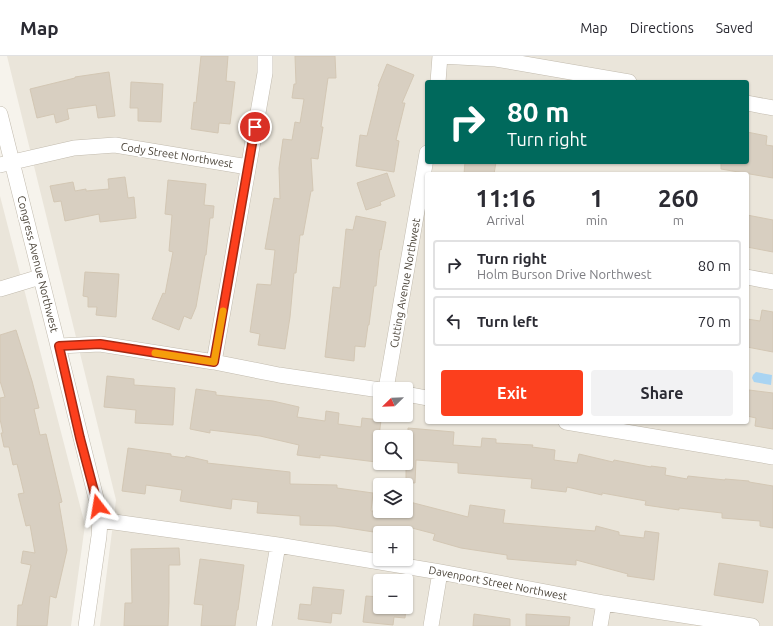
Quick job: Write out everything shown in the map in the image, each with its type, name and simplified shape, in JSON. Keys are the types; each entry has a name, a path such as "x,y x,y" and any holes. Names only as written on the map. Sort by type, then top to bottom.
{"street":[{"path":"214,362 265,73 265,56"},
{"path":"438,80 440,56 496,59 617,80"},
{"path":"749,103 773,108"},
{"name":"Congress Avenue Northwest","path":"0,114 6,164 59,346 80,438 98,506 100,536 86,626"},
{"name":"Cody Street Northwest","path":"6,164 74,148 115,145 248,167"},
{"name":"Cutting Avenue Northwest","path":"387,382 425,164"},
{"path":"0,289 40,277"},
{"path":"749,277 773,282"},
{"path":"59,346 100,344 214,362 278,375 373,389"},
{"path":"413,395 425,398"},
{"path":"578,424 773,457"},
{"name":"Davenport Street Northwest","path":"100,520 278,545 440,572 604,603 752,626"},
{"path":"264,626 278,545"},
{"path":"431,626 440,572"},
{"path":"600,626 604,603"}],"shaded area":[{"path":"7,56 773,56 773,626 100,626 116,500"},
{"path":"0,196 85,525 71,626 0,626"}],"water":[{"path":"756,372 772,375 771,385 754,382 752,378"}],"building":[{"path":"201,56 228,56 226,81 235,82 230,124 219,123 218,133 191,129 194,102 196,103"},
{"path":"295,56 335,56 336,78 328,78 318,159 311,158 313,191 311,191 303,235 300,235 285,349 258,345 260,334 250,332 257,284 271,285 275,250 265,249 274,198 280,199 279,168 283,139 292,140 295,122 300,123 304,99 292,98 294,84 296,84"},
{"path":"387,64 414,75 402,103 405,103 396,140 399,141 394,172 356,166 360,135 367,136 378,86"},
{"path":"109,72 115,116 98,118 96,105 67,109 69,119 56,123 54,114 37,118 30,89 75,77"},
{"path":"131,82 163,84 161,122 138,121 138,108 130,108"},
{"path":"749,132 767,136 766,145 773,146 773,178 749,174 749,172 721,169 721,164 749,164"},
{"path":"465,164 496,164 494,172 464,172"},
{"path":"387,173 395,196 380,202 381,205 366,210 357,183"},
{"path":"125,177 128,198 134,197 136,218 100,222 99,214 65,221 61,201 54,202 50,186 73,182 75,191 86,189 86,191 109,189 108,179"},
{"path":"168,180 206,184 204,205 214,206 213,218 210,218 206,255 196,307 191,319 184,316 179,330 152,319 163,293 165,294 173,252 169,251 172,215 165,214"},
{"path":"749,215 773,220 773,252 749,247"},
{"path":"356,216 386,222 381,250 380,249 376,286 374,286 365,347 355,346 354,361 325,357 333,287 340,288 346,229 353,230"},
{"path":"85,272 119,274 116,317 96,315 97,307 88,307 88,297 83,296"},
{"path":"762,310 773,312 773,352 749,347 749,319 760,321"},
{"path":"16,330 39,408 34,409 40,435 46,434 62,502 59,503 67,550 56,598 50,596 47,626 17,626 18,605 22,605 31,565 21,563 23,551 35,553 30,525 26,526 18,494 24,493 17,464 13,465 9,447 4,447 1,433 3,433 0,419 0,398 5,397 0,381 0,335"},
{"path":"107,376 134,379 134,385 175,388 173,425 135,423 136,410 104,407"},
{"path":"196,389 216,392 216,395 273,401 299,407 297,417 325,421 326,411 339,413 338,424 361,427 362,418 373,419 373,422 381,422 380,430 373,430 373,462 320,455 320,458 297,455 299,445 260,436 210,430 210,433 190,429"},
{"path":"749,390 773,393 773,429 755,426 756,418 749,416"},
{"path":"408,428 454,432 453,445 481,447 482,438 496,439 496,443 533,445 532,447 555,450 554,460 577,463 579,454 613,462 614,460 651,467 666,468 665,475 687,479 688,476 725,479 749,481 773,486 773,528 760,526 760,521 722,518 722,513 679,508 679,510 645,505 646,501 602,493 602,495 567,487 566,492 531,488 532,479 458,473 458,463 416,460 415,483 413,483 413,478 406,478 406,470 413,470 413,430 408,430"},
{"path":"128,448 171,454 171,456 185,458 186,456 208,461 207,463 290,472 290,484 337,485 337,488 373,493 371,511 373,511 373,518 413,518 413,503 468,517 470,505 505,510 503,523 595,531 596,526 619,532 619,535 644,538 645,531 659,533 654,580 627,576 628,574 576,560 576,565 507,559 507,555 461,548 433,540 435,534 413,528 413,526 373,526 373,532 335,526 300,525 300,516 257,513 258,502 232,499 231,509 180,501 182,490 146,485 145,494 122,491"},
{"path":"179,548 180,565 169,565 168,626 124,626 125,603 132,603 131,549"},
{"path":"200,559 244,565 235,626 201,626 203,605 194,604"},
{"path":"719,563 768,571 763,603 714,595"},
{"path":"313,587 344,590 341,614 332,613 331,623 298,619 300,604 311,605"},
{"path":"366,596 373,596 373,614 405,614 405,618 394,617 393,625 363,622"},
{"path":"474,614 510,619 510,626 473,626"},
{"path":"526,614 570,617 569,626 526,626"}],"slow traffic":[{"path":"155,353 214,362 223,311"}],"route":[{"path":"98,506 80,438 59,346 100,344 214,362 255,127"}]}
